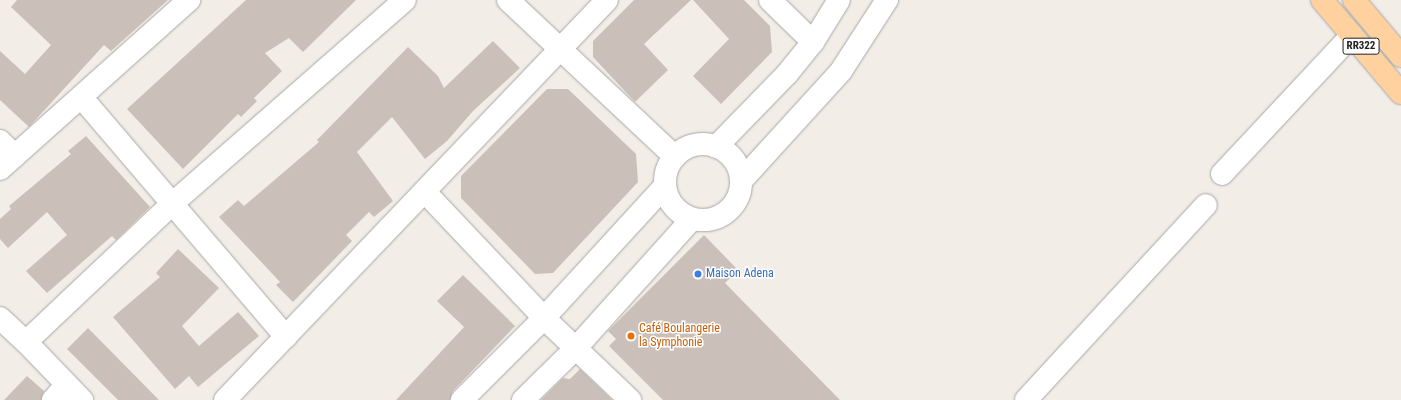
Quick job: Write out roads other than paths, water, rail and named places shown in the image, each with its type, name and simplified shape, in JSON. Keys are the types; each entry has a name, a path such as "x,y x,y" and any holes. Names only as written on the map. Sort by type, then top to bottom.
{"main road":[{"name":"RR322","path":"1322,0 1401,93"},
{"name":"RR322","path":"1354,0 1401,56"}],"street":[{"path":"0,141 8,163 82,98 189,0"},
{"path":"26,342 174,202 405,0"},
{"path":"508,0 675,157"},
{"path":"231,398 286,337 607,0"},
{"path":"770,0 813,42"},
{"path":"716,147 787,74 813,42 840,0"},
{"path":"741,181 732,158 716,147 697,145 675,157 667,170 665,186 670,200 679,211 692,219 704,220 726,212 734,204 741,181 842,72 887,0"},
{"path":"1222,174 1352,35"},
{"path":"82,98 174,202 286,337"},
{"path":"462,400 544,318 665,186"},
{"path":"425,192 544,318 630,400"},
{"path":"1026,400 1206,205"},
{"path":"523,400 576,349 692,219"},
{"path":"0,318 26,342 60,393 82,400"}],"place":[{"name":"Maison Adena","path":"698,274"},
{"name":"Café Boulangerie la Symphonie","path":"631,336"}]}
